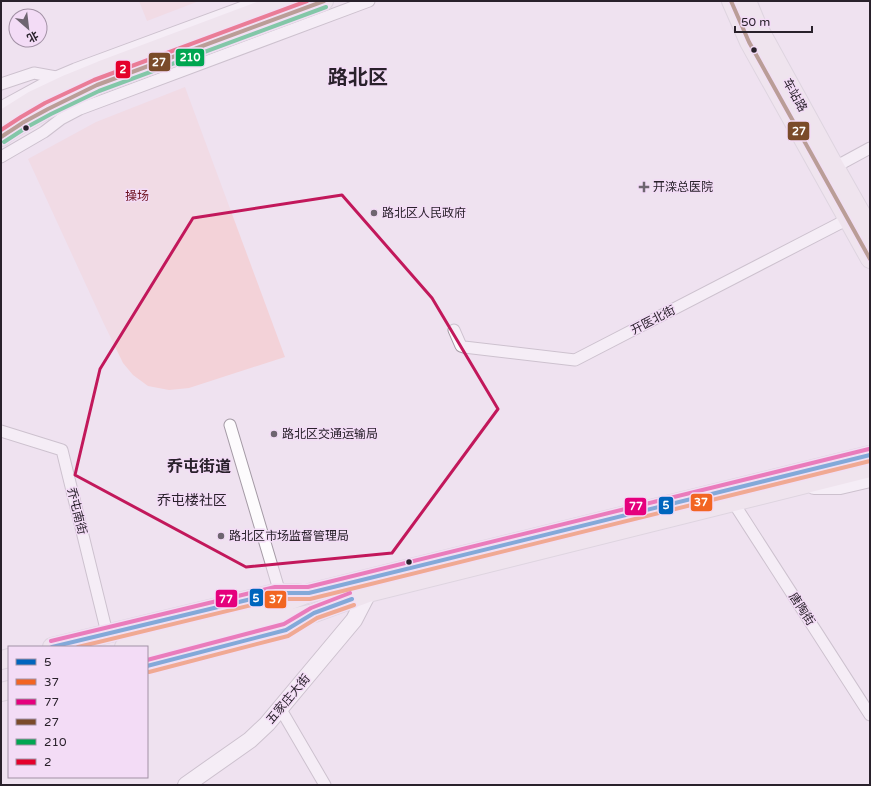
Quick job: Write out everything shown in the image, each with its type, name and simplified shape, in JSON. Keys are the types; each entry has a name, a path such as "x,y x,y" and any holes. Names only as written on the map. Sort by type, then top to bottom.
{"main road":[{"path":"1,120 62,80 108,67 285,1"},
{"path":"1,137 47,109 97,85 324,1"},
{"name":"车站路","path":"731,1 749,42 870,258"},
{"name":"车站路","path":"747,1 757,25 870,229"},
{"path":"128,646 267,609 309,594 870,455"},
{"path":"148,654 264,624 314,613 368,593 870,468"},
{"path":"56,646 276,593 309,594"},
{"path":"148,666 286,630 314,613"}],"street":[{"path":"1,107 62,80 90,63 259,1"},
{"path":"1,157 44,132 61,119 80,109 369,1"},
{"path":"1,84 34,74 62,80"},
{"path":"835,167 870,148"},
{"name":"开医北街","path":"454,330 461,346 464,347 575,360 848,219"},
{"path":"230,425 280,593"},
{"name":"乔屯南街","path":"1,430 62,450 107,633"},
{"path":"801,486 840,486 870,479"},
{"name":"唐陶街","path":"733,502 870,715"},
{"name":"五家庄大街","path":"186,785 250,740 267,724 354,620 368,593"},
{"path":"280,708 325,785"}],"highlighted area":[{"path":"342,195 432,298 498,409 392,553 246,567 75,475 100,369 193,218"}],"green space":[{"path":"139,1 199,1 147,21"},
{"name":"操场","path":"185,87 285,357 189,388 169,390 148,386 133,375 123,363 28,159 96,122"}],"transit line":[{"name":"2","path":"1,130 45,103 94,80 307,1"},
{"name":"27","path":"1,137 24,122 97,85 324,1"},
{"name":"27","path":"731,1 749,42 870,259"},
{"name":"210","path":"4,142 51,114 99,91 326,7"},
{"name":"77","path":"51,641 275,587 308,587 869,449"},
{"name":"5","path":"56,646 276,593 309,593 870,455"},
{"name":"37","path":"82,646 277,599 310,599 870,461"},
{"name":"77","path":"148,660 284,624 311,608 350,593"},
{"name":"5","path":"148,666 286,630 314,613 352,599"},
{"name":"37","path":"149,672 288,636 317,618 354,605"}],"place":[{"name":"开滦总医院","path":"644,187"},
{"name":"路北区人民政府","path":"374,213"},
{"name":"路北区交通运输局","path":"274,434"},
{"name":"路北区市场监督管理局","path":"221,536"}],"district":[{"name":"路北区","path":"358,77"},
{"name":"乔屯街道","path":"199,466"},
{"name":"乔屯楼社区","path":"192,500"}]}
